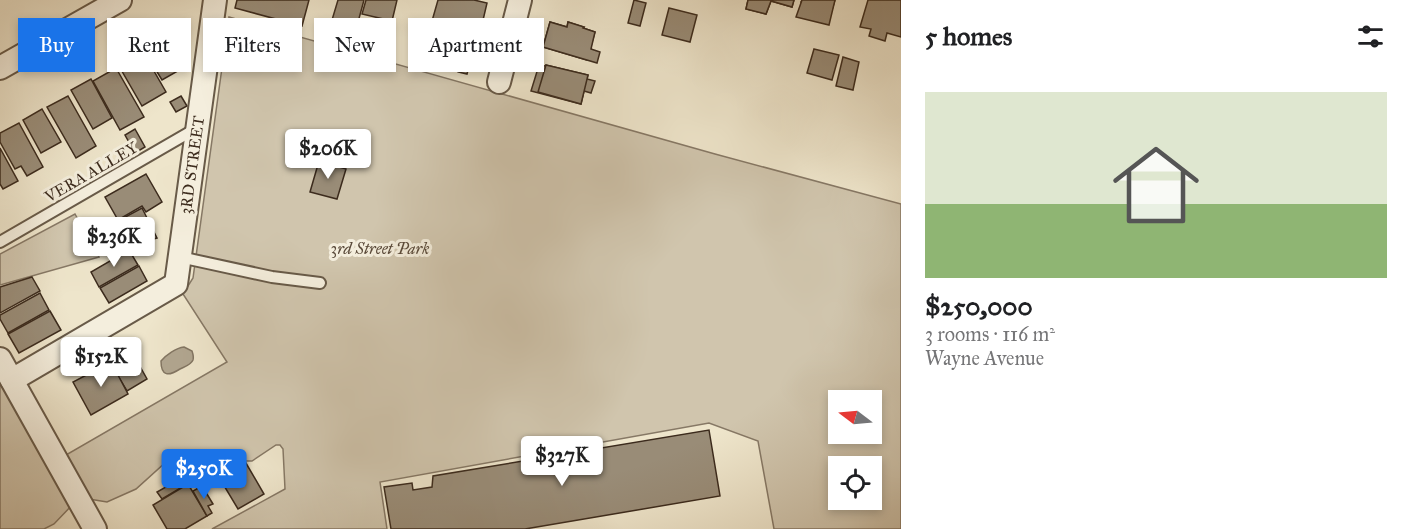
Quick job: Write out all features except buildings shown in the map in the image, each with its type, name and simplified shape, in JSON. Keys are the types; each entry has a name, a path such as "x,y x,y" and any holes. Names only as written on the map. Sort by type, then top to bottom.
{"street":[{"path":"0,68 120,0"},
{"name":"3RD STREET","path":"12,380 176,284 215,0"},
{"path":"499,82 520,0"},
{"path":"0,359 95,529"}],"lane":[{"name":"VERA ALLEY","path":"0,242 197,128"},
{"path":"180,257 272,277 320,283"}],"green space":[{"name":"3rd Street Park","path":"302,38 314,41 314,72 396,72 396,64 408,67 408,72 424,72 901,204 901,529 774,529 758,441 709,423 380,482 387,529 212,529 285,489 283,449 280,445 276,445 252,461 218,461 201,452 166,462 136,489 107,502 83,498 59,459 227,362 183,294 193,278 221,72 302,72"},
{"path":"75,214 99,257 0,285 0,254"},
{"path":"0,367 75,502 54,524 44,529 0,529"}],"shaded area":[{"path":"184,347 192,351 192,362 166,374 162,370 161,361 171,352"}]}
